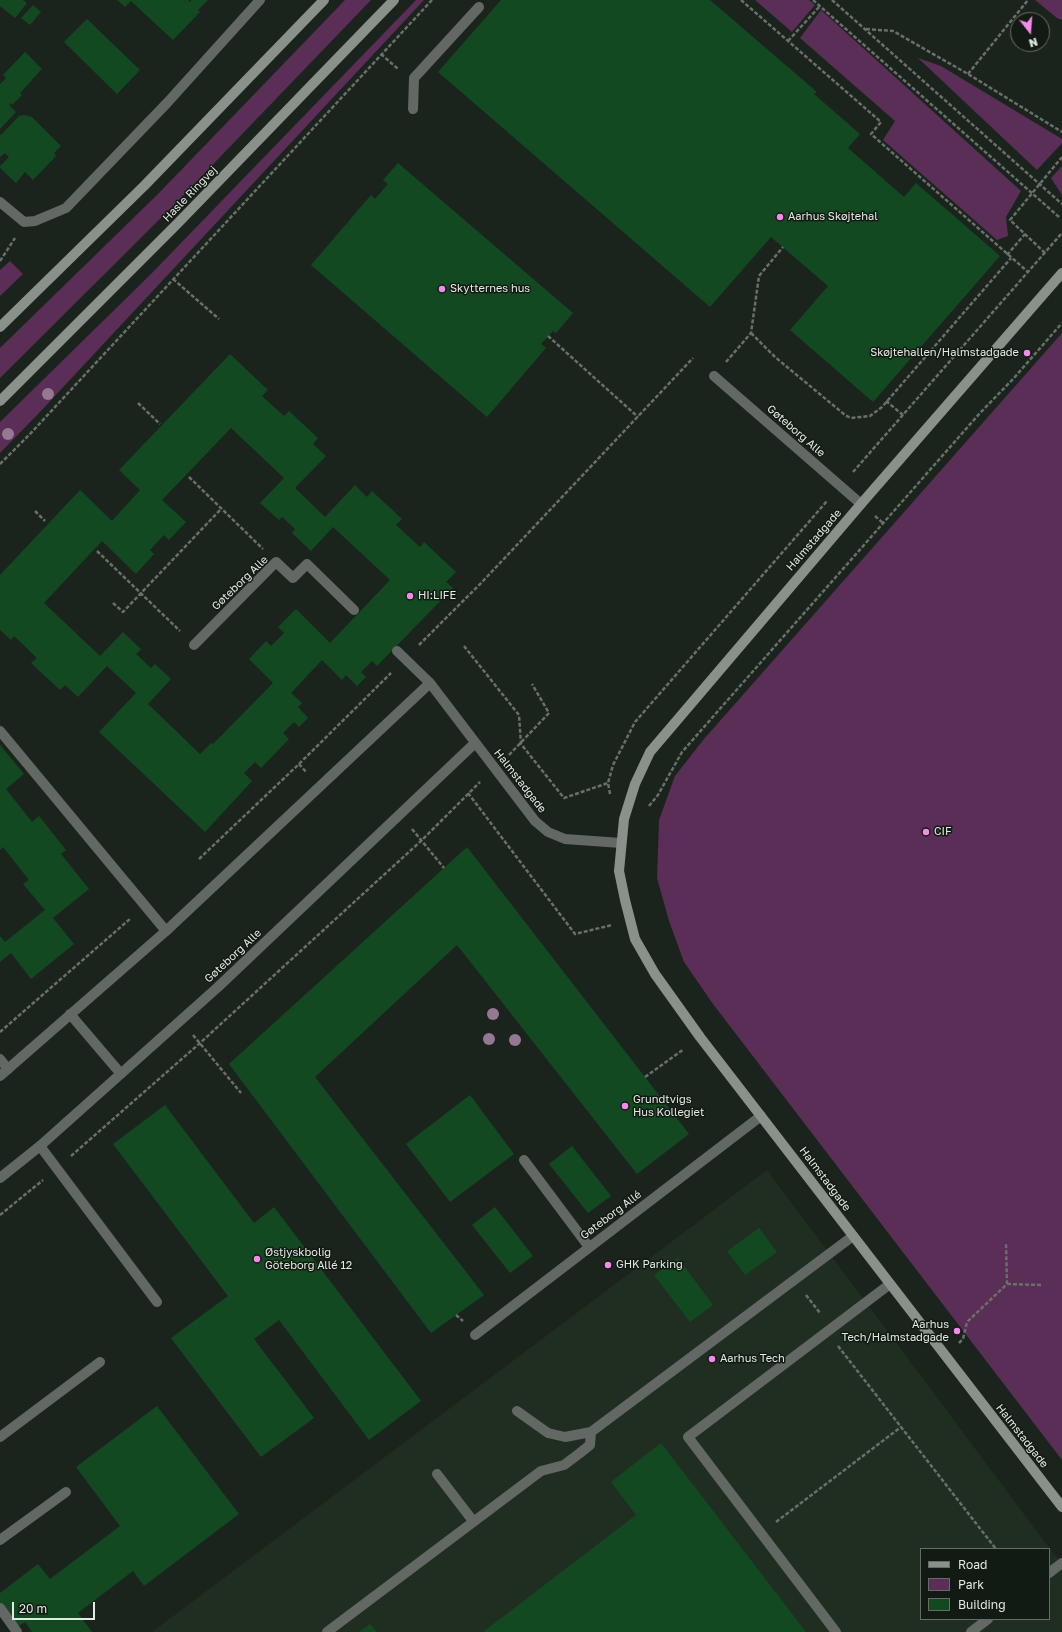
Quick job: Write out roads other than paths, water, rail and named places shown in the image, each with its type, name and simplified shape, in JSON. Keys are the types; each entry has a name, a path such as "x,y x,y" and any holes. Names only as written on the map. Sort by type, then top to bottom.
{"street":[{"path":"0,202 24,222 35,221 66,208 167,103 260,0"},
{"path":"0,327 144,186 324,0"},
{"name":"Hasle Ringvej","path":"0,401 184,218 394,0"},
{"path":"413,109 414,78 479,7"},
{"name":"Halmstadgade","path":"1062,273 861,504 650,752 630,798 624,819 620,871 635,939 644,957 700,1037 1062,1507"},
{"name":"Gøteborg Alle","path":"714,376 861,504"},
{"name":"Gøteborg Alle","path":"194,645 276,562 293,578 307,564 354,610"},
{"path":"0,1076 166,931 430,683 397,651"},
{"name":"Halmstadgade","path":"430,683 535,821 548,832 565,839 621,843"},
{"path":"0,730 144,907 166,931"},
{"name":"Gøteborg Alle","path":"0,1178 40,1146 181,1020 475,743"},
{"path":"70,1014 121,1074"},
{"path":"0,1059 8,1069"},
{"name":"Gøteborg Allé","path":"475,1335 761,1116"},
{"path":"40,1146 157,1302"},
{"path":"524,1160 589,1247"},
{"path":"517,1411 548,1433 565,1437 591,1432 853,1236"},
{"path":"836,1632 688,1437 890,1284"},
{"path":"0,1437 100,1362"},
{"path":"327,1632 541,1471 564,1465 580,1453 590,1445 591,1432"},
{"path":"437,1474 473,1521"},
{"path":"0,1540 66,1492"},
{"path":"1050,1571 1062,1563"},
{"path":"0,1608 17,1632"},
{"path":"971,1632 987,1620"}],"place":[{"name":"Aarhus Skøjtehal","path":"780,217"},
{"name":"Skytternes hus","path":"442,289"},
{"name":"Skøjtehallen/Halmstadgade","path":"1027,353"},
{"name":"HI:LIFE","path":"410,596"},
{"name":"CIF","path":"926,832"},
{"name":"Grundtvigs Hus Kollegiet","path":"625,1106"},
{"name":"Østjyskbolig Göteborg Allé 12","path":"257,1259"},
{"name":"GHK Parking","path":"608,1265"},
{"name":"Aarhus Tech/Halmstadgade","path":"957,1331"},
{"name":"Aarhus Tech","path":"712,1359"}]}
